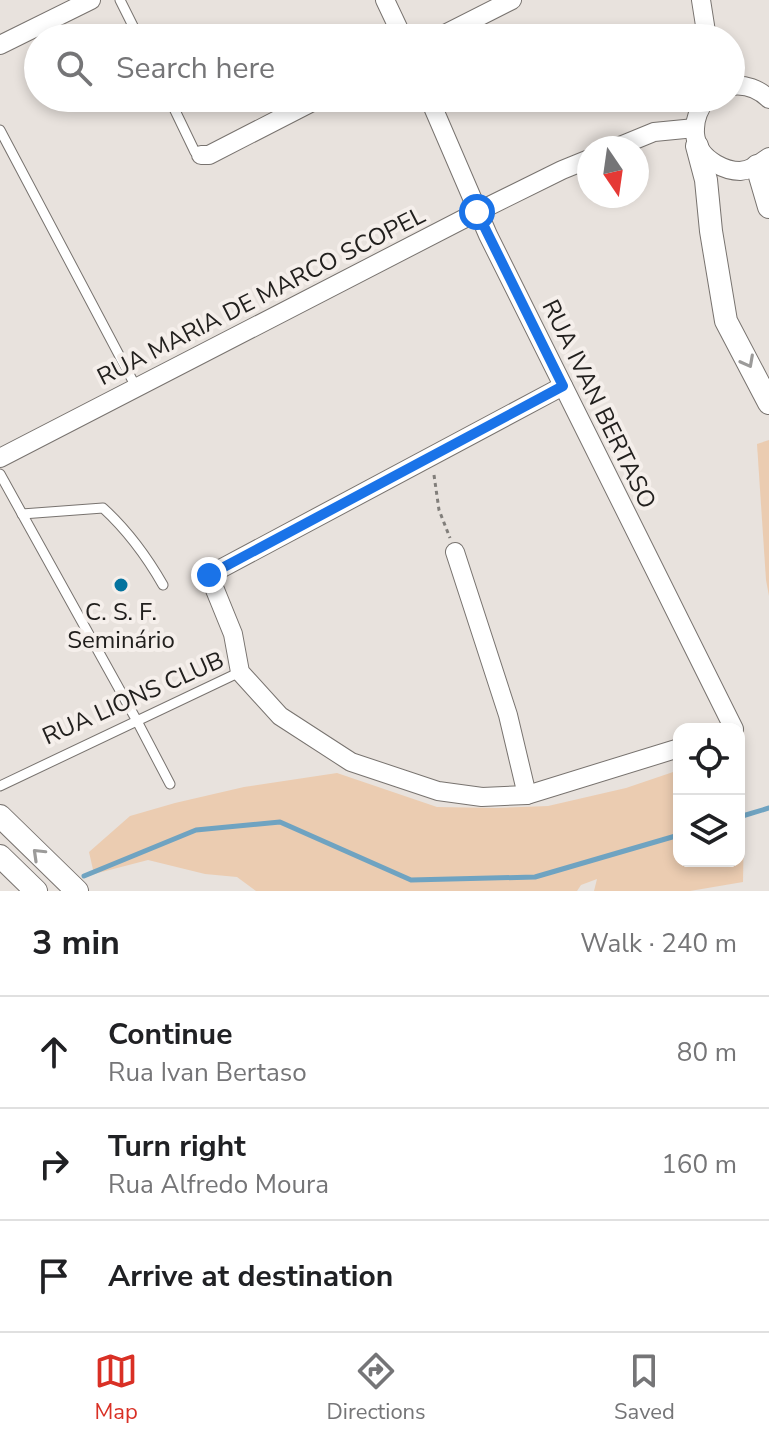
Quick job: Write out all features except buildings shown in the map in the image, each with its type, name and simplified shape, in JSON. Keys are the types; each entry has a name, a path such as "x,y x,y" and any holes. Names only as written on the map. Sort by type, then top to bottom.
{"street":[{"path":"42,24 91,0"},
{"path":"385,0 396,24"},
{"path":"465,24 512,0"},
{"path":"701,0 705,24"},
{"path":"0,45 24,33"},
{"path":"745,87 751,87 769,99"},
{"path":"201,155 209,155 293,112"},
{"name":"RUA IVAN BERTASO","path":"435,112 477,212 731,723"},
{"path":"698,112 691,134 706,180 726,321 769,403"},
{"path":"644,136 654,132 691,134"},
{"path":"691,134 709,160 724,169 740,171 763,162 769,207"},
{"name":"RUA MARIA DE MARCO SCOPEL","path":"0,458 477,212 577,164"},
{"path":"240,672 233,634 209,575 563,386"},
{"path":"455,552 508,715 527,795"},
{"name":"RUA LIONS CLUB","path":"240,672 280,716 351,762 438,791 482,797 527,795 673,750"},
{"path":"0,816 77,891"},
{"path":"0,856 36,891"}],"lane":[{"path":"120,0 132,24"},
{"path":"176,112 195,152 201,155"},
{"path":"0,130 136,387"},
{"path":"0,474 170,784"},
{"path":"22,514 103,508 151,563 163,585"},
{"name":"RUA LIONS CLUB","path":"0,786 240,672"}],"path":[{"path":"431,457 439,510 455,552"}],"shaded area":[{"path":"769,440 769,596 757,444"},
{"path":"673,772 673,867 743,867 743,882 690,891 594,891 597,879 581,885 577,891 256,891 237,877 205,874 148,860 94,874 89,852 130,816 244,787 337,773 437,807 548,806 626,788"}],"waterway":[{"path":"745,815 769,808"},
{"path":"84,876 196,830 280,822 411,880 535,877 673,837"}],"place":[{"name":"C. S. F. Seminário","path":"121,585"}],"route":[{"path":"209,575 563,386 477,212"}]}
